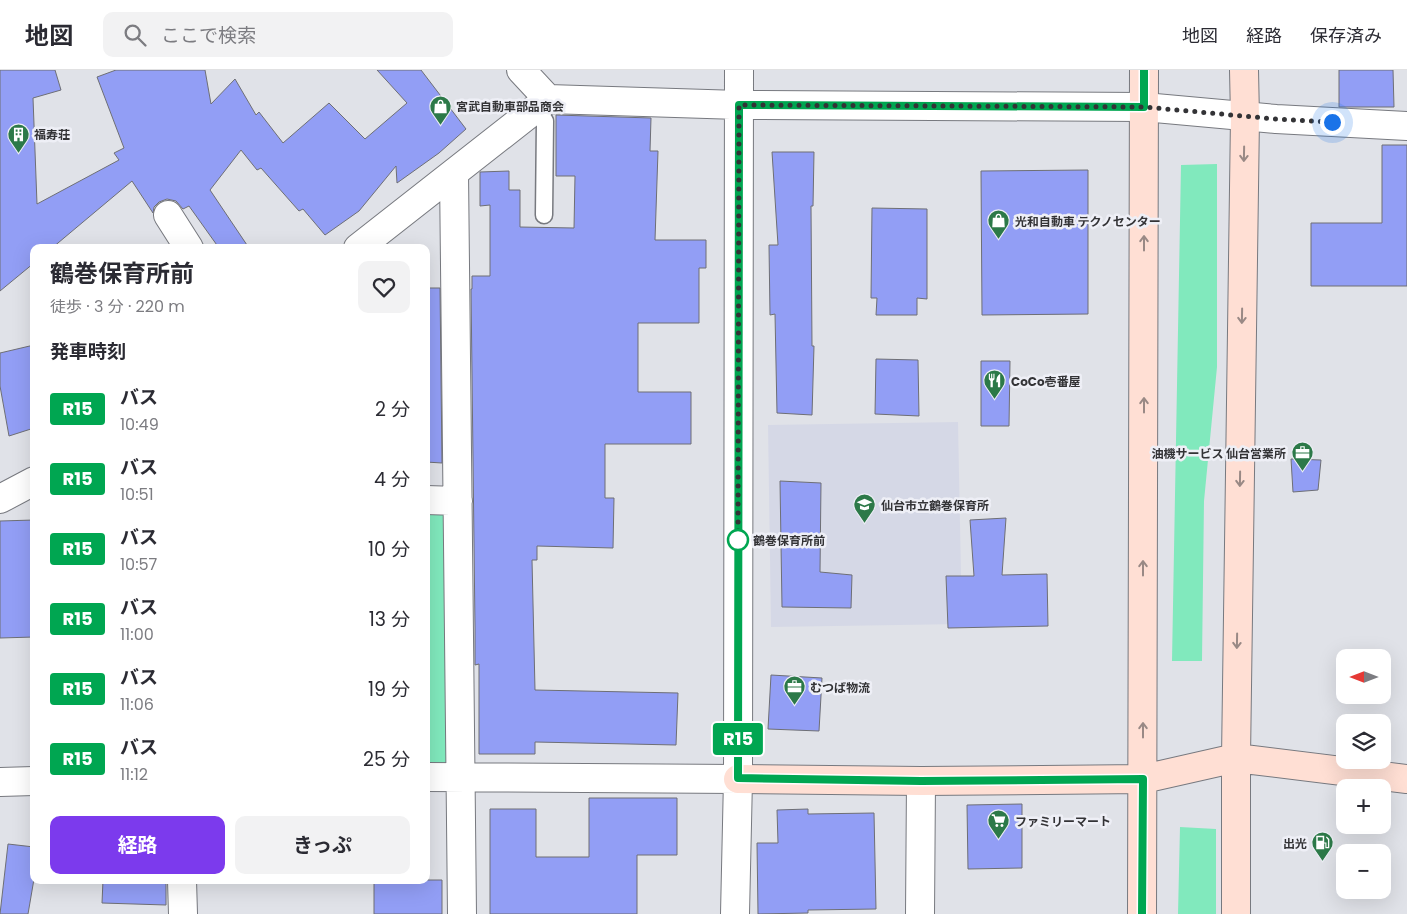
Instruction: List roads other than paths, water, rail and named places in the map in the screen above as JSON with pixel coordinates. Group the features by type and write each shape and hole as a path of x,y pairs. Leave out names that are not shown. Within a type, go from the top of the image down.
{"street":[{"path":"521,70 542,103"},
{"path":"735,914 738,778 739,70"},
{"path":"1142,914 1144,70"},
{"path":"1236,914 1244,70"},
{"path":"363,244 542,103 1144,107 1245,116 1407,126"},
{"path":"454,173 462,914"},
{"path":"168,214 187,244"},
{"path":"0,499 30,484"},
{"path":"430,500 458,501"},
{"path":"430,776 921,781 1143,779 1236,758 1407,779"},
{"path":"0,782 30,781"},
{"path":"920,914 921,781"},
{"path":"182,884 183,914"}],"lane":[{"path":"542,103 545,121 544,215"}],"place":[{"name":"宮武自動車部品商会","path":"440,125"},
{"name":"福寿荘","path":"18,153"},
{"name":"光和自動車 テクノセンター","path":"999,240"},
{"name":"CoCo壱番屋","path":"995,400"},
{"name":"油機サービス 仙台営業所","path":"1302,472"},
{"name":"仙台市立鶴巻保育所","path":"865,524"},
{"name":"鶴巻保育所前","path":"738,540"},
{"name":"むつば物流","path":"794,706"},
{"name":"ファミリーマート","path":"999,840"},
{"name":"出光","path":"1323,862"}]}
